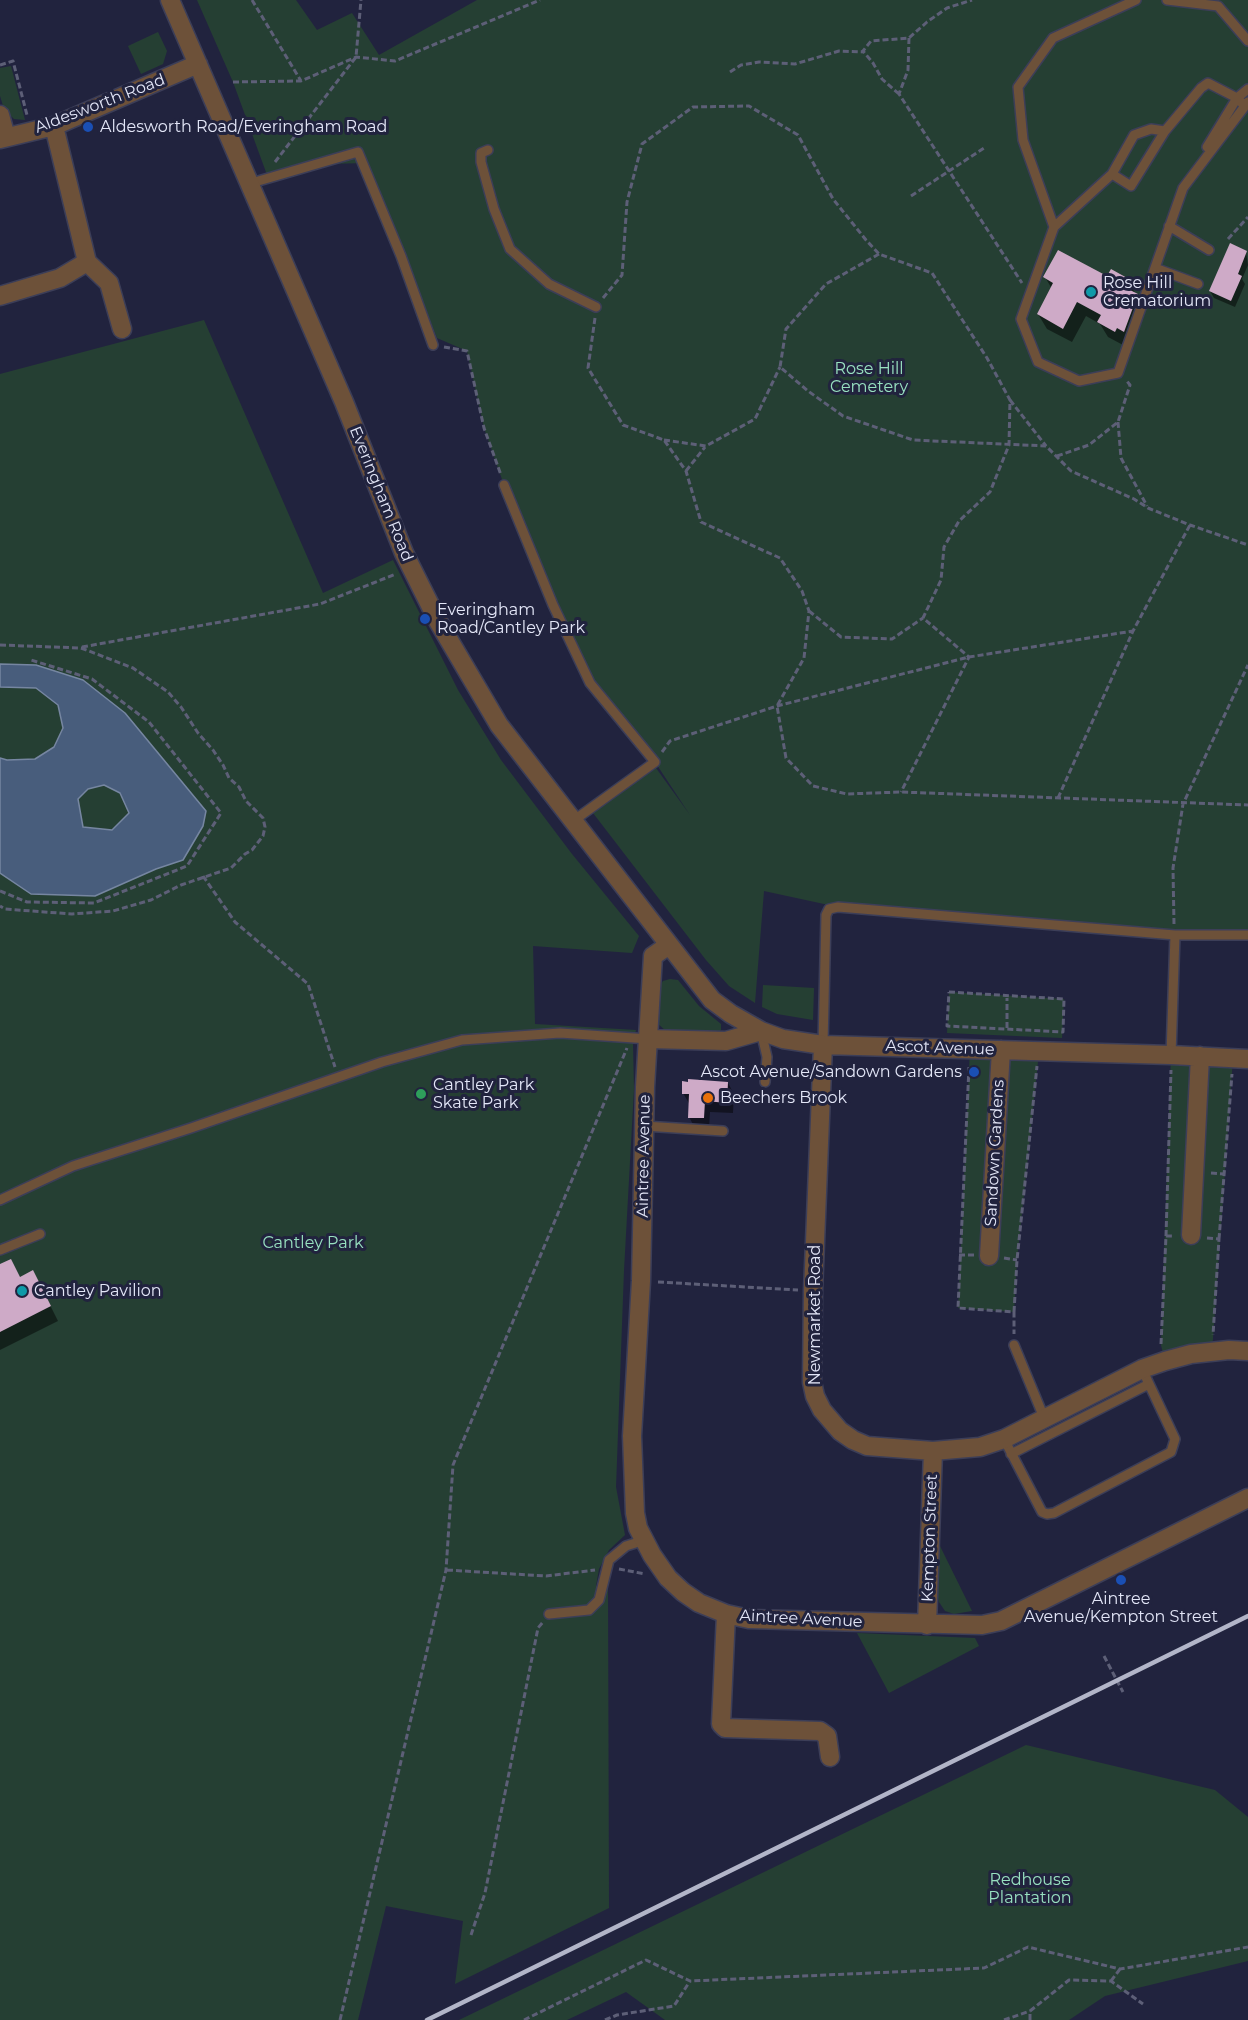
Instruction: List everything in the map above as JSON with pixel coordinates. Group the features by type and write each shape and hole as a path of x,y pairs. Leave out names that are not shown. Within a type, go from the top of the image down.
{"street":[{"name":"Everingham Road","path":"170,0 255,182 410,565 440,623 500,726 669,945"},
{"name":"Aldesworth Road","path":"3,138 54,126 198,64"},
{"path":"0,115 3,138"},
{"path":"54,126 87,262 109,283 122,329"},
{"path":"0,296 60,278 87,262"},
{"name":"Ascot Avenue","path":"669,945 712,1000 761,1031 783,1039 823,1045 970,1048 1240,1059"},
{"name":"Aintree Avenue","path":"669,945 653,956 640,1038 644,1126 641,1281 632,1436 635,1513 638,1528 652,1555 668,1578 699,1603 726,1614 749,1619 982,1625 1001,1621 1248,1498"},
{"path":"640,1038 726,1041 761,1031"},
{"name":"Newmarket Road","path":"823,1045 813,1291 812,1382 822,1410 840,1431 867,1446 933,1451 1007,1447 1045,1420 1145,1377 1164,1361 1191,1354 1248,1351"},
{"name":"Sandown Gardens","path":"989,1256 1004,1051"},
{"path":"1191,1235 1200,1056"},
{"name":"Kempton Street","path":"927,1625 933,1451"},
{"path":"726,1614 721,1724 725,1728 820,1731 827,1736 830,1757"}],"lane":[{"path":"1054,226 1023,140 1018,87 1053,38 1136,0"},
{"path":"1167,0 1218,6 1248,41"},
{"path":"1112,174 1131,186 1165,131 1201,88 1208,83 1247,104 1183,188"},
{"path":"1165,131 1151,129 1134,135 1112,174 1054,226 1021,319 1038,362 1079,381 1118,373 1183,188 1237,98 1248,89"},
{"path":"488,150 481,153 481,162 494,209 510,249 549,284 596,307"},
{"path":"255,182 358,152 401,256 433,345"},
{"path":"1169,226 1209,250"},
{"path":"1155,268 1198,284"},
{"path":"504,485 534,561 586,675 595,690 655,762 573,821"},
{"path":"823,1045 826,915 829,909 1175,935 1248,935"},
{"path":"1171,1055 1175,935"},
{"path":"761,1031 767,1057 765,1082"},
{"path":"0,1200 73,1166 382,1062 462,1040 560,1033 640,1038"},
{"path":"644,1126 723,1131"},
{"path":"0,1250 40,1234"},
{"path":"1014,1344 1045,1420"},
{"path":"1145,1377 1175,1439 1171,1452 1053,1513 1042,1512 1007,1447 1145,1377"},
{"path":"549,1614 589,1610 599,1600 609,1560 626,1546 645,1540"}],"path":[{"path":"252,0 301,81"},
{"path":"255,182 356,57 361,0"},
{"path":"233,82 301,81 356,57 395,61 540,0"},
{"path":"864,52 871,41 909,39 947,8 972,0"},
{"path":"899,94 908,70 909,39"},
{"path":"730,72 741,65 759,62 795,64 839,51 864,52 882,79 899,94 1030,295"},
{"path":"0,65 13,61 31,131"},
{"path":"706,446 664,440 623,425 588,368 596,307 622,275 627,202 642,144 693,107 749,106 798,135 833,199 879,254 932,273 987,358 1010,400 1046,446 1071,471 1148,508 1248,545"},
{"path":"911,196 984,148"},
{"path":"1228,239 1248,217"},
{"path":"686,471 706,446 755,419 780,367 786,329 825,284 879,254"},
{"path":"433,345 467,351 484,428 504,485"},
{"path":"780,367 843,416 913,440 1046,446"},
{"path":"1118,373 1130,385 1118,422 1121,458 1148,508"},
{"path":"809,611 842,637 892,639 923,618 941,580 944,547 959,520 990,492 1009,445 1010,400"},
{"path":"1056,456 1089,445 1118,422"},
{"path":"664,440 686,471 701,522 780,558 802,591 809,611 804,658 777,706 786,758 813,786 847,794 901,792 1248,806"},
{"path":"1058,798 1133,631 1190,525"},
{"path":"0,645 81,648 320,604 399,572 410,565"},
{"path":"923,618 969,657"},
{"path":"655,762 670,741 777,706 969,657 1133,631"},
{"path":"0,906 14,910 72,914 113,911 151,900 203,876 231,868 252,850 263,836 265,827 263,818 246,801 213,750 168,692 133,668 81,648"},
{"path":"901,792 969,657"},
{"path":"0,891 27,902 94,903 187,866 221,813 149,722 92,679 31,660"},
{"path":"1175,935 1173,868 1183,804 1248,665"},
{"path":"203,876 235,922 308,984 339,1077"},
{"path":"949,992 1064,999 1063,1032 1007,1029 947,1026 949,992"},
{"path":"1004,1051 1007,998"},
{"path":"340,2020 446,1570 453,1465 640,1038"},
{"path":"970,1048 958,1308 1014,1312"},
{"path":"1014,1344 1018,1249 1039,1052"},
{"path":"1164,1361 1161,1345 1171,1055"},
{"path":"1212,1352 1219,1239 1240,1059"},
{"path":"1166,1236 1191,1235 1219,1239"},
{"path":"641,1281 813,1291"},
{"path":"446,1570 546,1576 607,1567 668,1578"},
{"path":"471,1935 485,1893 538,1628 549,1614"},
{"path":"1104,1656 1123,1692"},
{"path":"524,2020 646,1960 690,1981 984,1968 1028,1947 1120,1969 1248,1947"},
{"path":"1111,1981 1120,1969"},
{"path":"1004,2020 1030,2011 1069,1980 1111,1981 1143,2004"},
{"path":"605,2020 617,2014 674,2006 690,1981"},
{"path":"1030,2011 1030,2020"}],"green space":[{"name":"Rose Hill Cemetery","path":"197,0 296,0 317,30 352,13 379,55 477,0 1248,0 1248,935 1175,935 838,907 764,891 755,1003 729,986 706,960 593,813 656,768 690,815 655,762 590,683 504,485 484,428 467,351 437,338 368,163 324,164 270,183 233,82"},
{"path":"158,32 167,51 163,64 141,74 128,46"},
{"path":"11,66 25,120 14,119 4,109 0,96 0,68"},
{"name":"Cantley Park","path":"204,320 323,593 393,560 458,690 501,760 572,854 639,936 632,953 533,946 535,1024 636,1030 633,1044 634,1089 624,1270 616,1487 625,1535 609,1550 599,1569 596,1586 608,1587 609,1908 455,1984 463,1921 386,1906 358,2020 0,2020 0,374"},
{"path":"678,980 699,1006 721,1024 721,1030 713,1034 667,1032 656,1022 658,987 663,981"},
{"path":"763,985 814,988 813,1020 777,1014 762,1007"},
{"path":"949,992 1064,999 1062,1038 947,1033"},
{"path":"970,1048 1039,1052 1017,1260 1014,1312 958,1308"},
{"path":"1171,1055 1233,1058 1212,1352 1165,1361 1161,1345"},
{"path":"940,1546 972,1611 954,1614 945,1611 939,1602 937,1595"},
{"path":"857,1633 975,1638 979,1646 889,1693"},
{"name":"Redhouse Plantation","path":"1026,1745 1215,1790 1248,1817 1248,1961 1105,1996 1069,2020 665,2020 626,1992 567,2020 459,2020"}],"water":[{"path":"0,664 36,665 83,680 125,713 206,811 203,826 183,860 156,869 95,896 31,894 0,873 0,758 35,759 54,747 63,728 58,705 36,688 0,687","holes":["104,785 120,793 129,813 112,830 83,827 78,799 88,789"]}],"building":[{"path":"1230,243 1247,251 1238,274 1242,276 1231,301 1209,291"},
{"name":"Rose Hill Crematorium","path":"1058,250 1107,276 1111,269 1129,279 1124,287 1138,294 1124,332 1117,328 1115,332 1097,322 1101,315 1077,302 1063,329 1037,314 1053,283 1043,277"},
{"name":"Beechers Brook","path":"688,1079 728,1082 727,1103 705,1101 704,1118 688,1118 689,1094 682,1094 682,1081 688,1082"},
{"name":"Cantley Pavilion","path":"11,1259 20,1277 33,1270 51,1306 0,1332 0,1264"}],"railway":[{"path":"427,2020 1248,1616"}],"place":[{"name":"Aldesworth Road/Everingham Road","path":"88,127"},
{"name":"Rose Hill Crematorium","path":"1091,292"},
{"name":"Everingham Road/Cantley Park","path":"425,619"},
{"name":"Ascot Avenue/Sandown Gardens","path":"974,1072"},
{"name":"Cantley Park Skate Park","path":"421,1094"},
{"name":"Beechers Brook","path":"708,1098"},
{"name":"Cantley Pavilion","path":"22,1291"},
{"name":"Aintree Avenue/Kempton Street","path":"1121,1580"}]}
